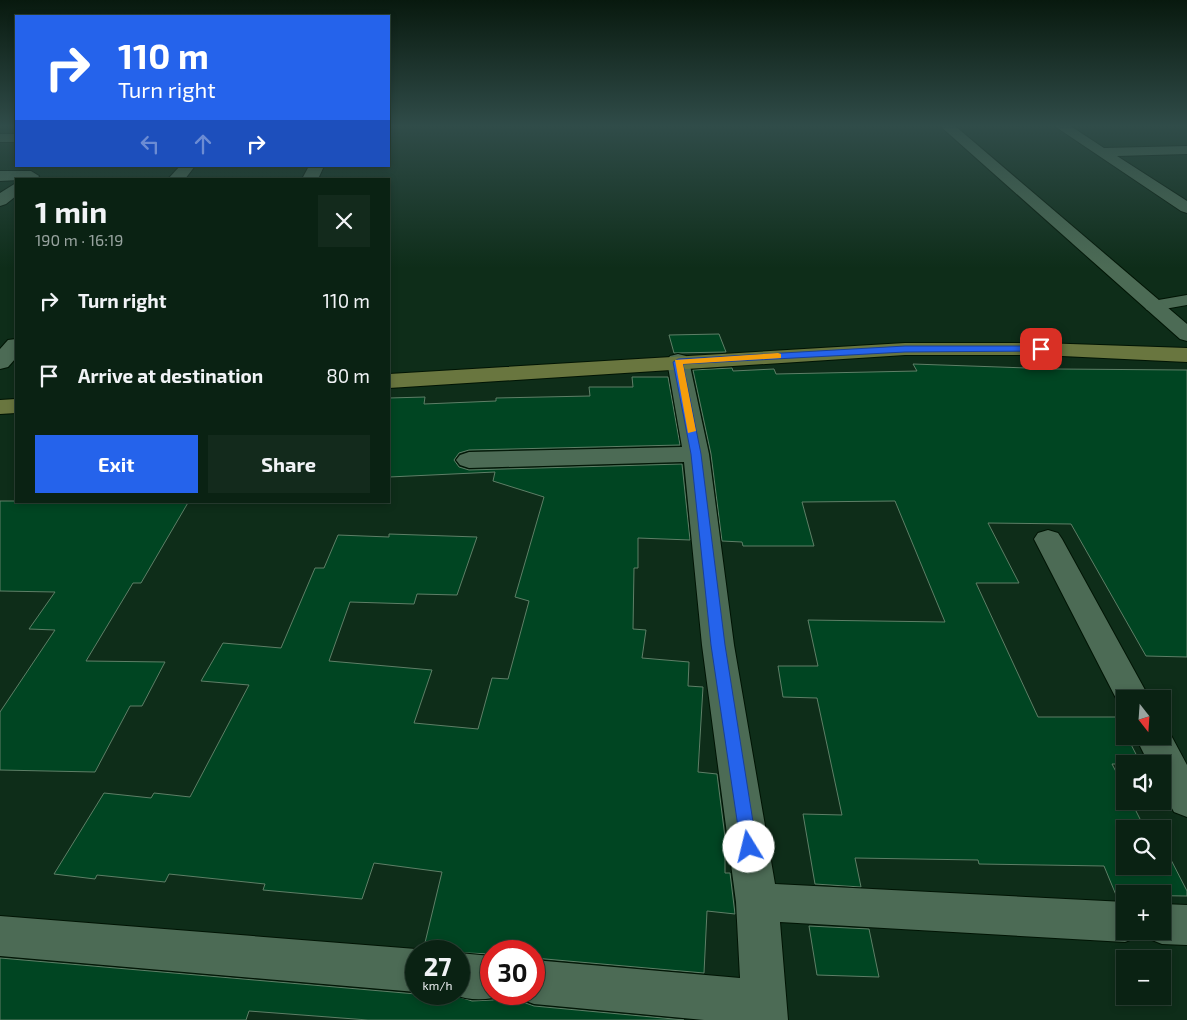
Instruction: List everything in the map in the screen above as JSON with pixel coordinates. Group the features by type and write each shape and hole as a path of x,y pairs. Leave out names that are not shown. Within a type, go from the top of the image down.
{"street":[{"path":"999,173 1187,335"},
{"path":"1132,173 1187,208"},
{"path":"0,176 34,174"},
{"path":"0,201 15,189"},
{"path":"1166,194 1187,194"},
{"path":"0,362 15,346"},
{"path":"390,381 905,349 1041,349 1187,356"},
{"path":"545,983 765,1012 757,902 718,645 696,454 678,362"},
{"path":"0,407 15,406"},
{"path":"469,460 696,454"},
{"path":"1048,539 1128,690"},
{"path":"1158,745 1187,801"},
{"path":"757,902 1116,922"},
{"path":"1171,924 1187,925"},
{"path":"0,936 405,970"}],"lane":[{"path":"1153,306 1187,300"}],"building":[{"path":"719,334 726,352 674,353 669,335"},
{"path":"913,364 1056,369 1187,370 1187,657 1146,656 1071,524 988,523 1019,583 976,583 1038,717 1116,717 1116,745 1131,745 1136,755 1116,755 1116,764 1112,764 1116,772 1116,810 1136,810 1140,820 1116,820 1116,875 1171,875 1171,860 1187,891 1187,896 1171,896 1171,885 1116,885 1116,895 1104,866 979,864 978,860 855,858 861,887 815,884 803,814 842,815 817,698 783,697 778,666 818,666 808,620 945,622 895,501 802,502 814,546 743,546 742,542 722,541 711,454 693,370 732,368 733,371 774,369 776,374 917,371"},
{"path":"632,377 668,377 680,445 469,450 459,453 454,460 459,467 469,470 682,464 690,540 638,538 638,568 634,568 633,629 646,630 642,658 689,662 688,686 703,687 698,772 717,774 725,837 725,873 730,873 735,914 707,911 704,973 545,959 545,940 480,940 480,954 470,953 470,940 426,940 442,872 374,863 362,899 263,890 265,884 169,874 165,882 97,875 95,879 54,874 104,793 151,798 154,793 190,797 249,685 201,681 223,643 281,648 315,568 324,568 338,535 389,537 389,534 477,537 457,595 417,594 414,604 350,602 329,661 432,670 414,723 478,729 492,678 508,679 529,601 515,597 544,497 493,481 495,472 390,477 390,398 425,397 424,404 496,401 496,398 590,396 589,387 633,387"},
{"path":"0,501 15,501 15,503 188,503 141,583 133,583 86,661 165,662 142,706 130,706 95,772 0,770 0,712 55,630 29,629 55,592 0,591"},
{"path":"809,926 869,929 879,977 817,975"},
{"path":"0,958 405,993 405,1005 470,1005 470,1000 480,1001 480,1005 531,1005 684,1020 368,1020 249,1011 246,1020 0,1020"}],"slow traffic":[{"path":"691,431 678,362 778,356"}],"route":[{"path":"749,847 718,645 696,454 678,362 905,349 1041,349"}]}
